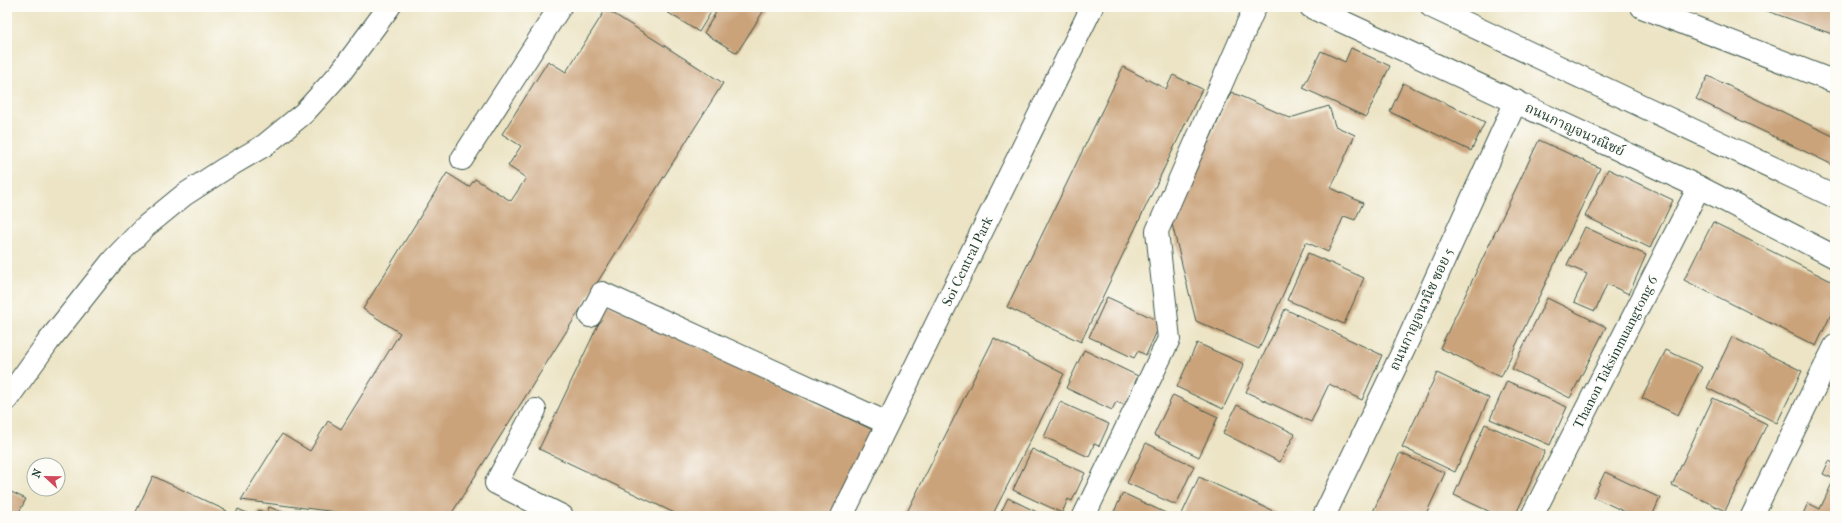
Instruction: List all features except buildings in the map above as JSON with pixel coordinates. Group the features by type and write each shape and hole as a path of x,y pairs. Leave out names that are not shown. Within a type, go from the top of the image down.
{"street":[{"path":"7,398 48,342 118,254 146,226 184,195 265,145 304,113 341,72 389,7"},
{"path":"462,159 560,7"},
{"name":"Soi Central Park","path":"842,516 1092,7"},
{"path":"1084,516 1169,339 1157,231 1255,7"},
{"name":"ถนนกาญจนวณิชย์","path":"1311,7 1516,101 1699,188 1835,257"},
{"path":"1432,7 1835,197"},
{"path":"1642,7 1835,82"},
{"name":"ถนนกาญจนวนิช ซอย 5","path":"1324,516 1406,344 1516,101"},
{"name":"Thanon Taksinmuangtong 6","path":"1532,516 1699,188"},
{"path":"590,316 602,293 887,423"},
{"path":"1752,516 1835,346"},
{"path":"535,410 496,483 562,516"}]}
